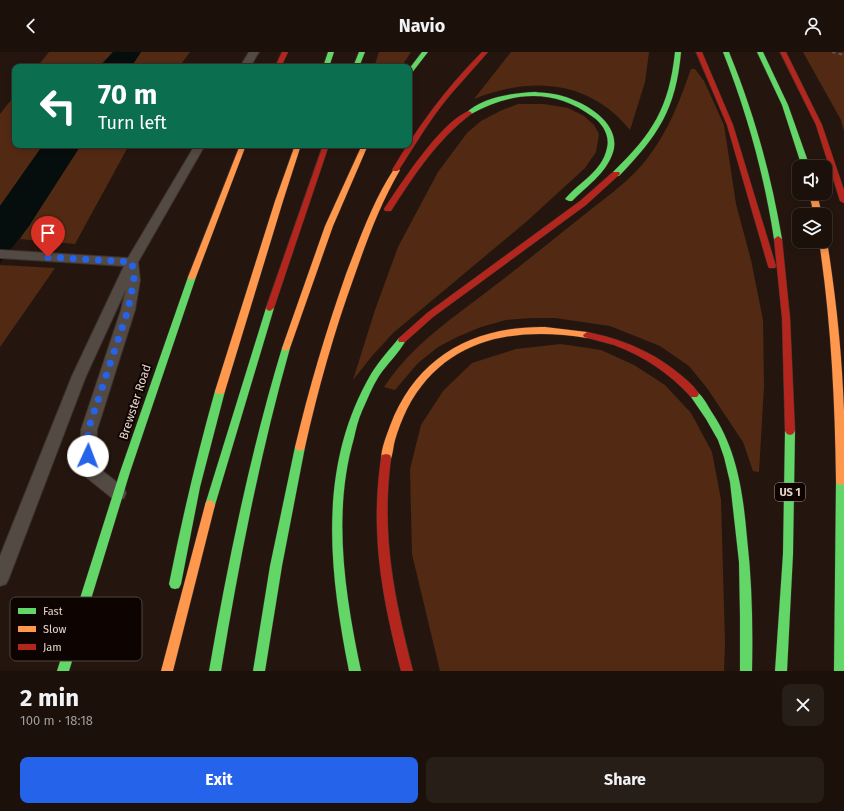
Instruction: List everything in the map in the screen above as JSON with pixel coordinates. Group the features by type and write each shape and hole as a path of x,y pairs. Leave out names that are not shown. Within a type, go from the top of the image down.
{"main road":[{"path":"279,64 285,52"},
{"path":"327,64 331,52"},
{"path":"357,64 362,52"},
{"path":"412,69 425,52"},
{"path":"412,142 419,129 452,86 485,52"},
{"path":"355,671 347,633 342,598 337,512 342,467 348,434 356,410 370,379 388,355 404,338 428,317 604,187 622,171 652,131 667,106 675,78 678,52"},
{"path":"699,52 730,126 786,312"},
{"name":"US 1","path":"726,52 749,108 766,165 778,232 786,312 790,411 790,491 788,582 781,671"},
{"path":"760,52 785,104 804,160"},
{"path":"783,52 819,125 844,200"},
{"path":"355,260 404,185 439,141 471,112 489,102 506,96 539,95 578,103 593,112 608,129 611,142 608,155 598,170 517,252"},
{"path":"635,155 644,137 652,114"},
{"name":"Brewster Road","path":"86,597 118,493 175,323 242,148"},
{"path":"174,592 191,500 208,430 277,207 297,148"},
{"path":"168,671 190,579 240,403 288,254 325,148"},
{"path":"215,671 240,530 278,376 323,239 345,184 363,148"},
{"path":"259,671 277,555 305,420 335,315 355,260 386,188 408,148"},
{"path":"824,248 835,333 840,419 842,517 840,671"},
{"path":"407,671 400,649 389,590 382,526 382,475 385,452 390,433 397,415 412,389 427,371 439,361 481,338 497,334 533,329 574,332 595,336 614,342 645,356 667,369 681,381 695,395 715,425 724,442 735,476 743,544 746,671"},
{"path":"159,671 164,644"},
{"name":"Brewster Road","path":"63,671 66,661"}],"lane":[{"path":"247,64 254,52"},
{"path":"0,578 79,376 132,262 198,148"},
{"path":"0,254 132,262"},
{"path":"118,493 92,472 88,456 88,430 128,310 134,280 132,262"}],"shaded area":[{"path":"49,52 113,52 102,64 39,64"},
{"path":"113,52 141,52 133,64 102,64"},
{"path":"141,52 190,52 181,64 133,64"},
{"path":"379,52 411,52 403,64 375,64"},
{"path":"511,52 649,52 645,82 630,130 614,113 596,101 578,92 558,87 517,87 474,99"},
{"path":"803,52 844,52 844,131 841,120"},
{"path":"691,69 695,69 704,81 724,125 736,204 751,260 763,320 764,386 759,472 753,471 743,442 707,388 689,366 660,346 610,326 555,318 506,320 481,327 438,347 418,363 395,390 384,387 407,358 432,334 513,272 610,195 635,173 656,146 668,125"},
{"path":"12,99 12,148 41,148 0,206 0,114"},
{"path":"518,104 544,104 568,108 584,116 594,125 599,134 596,152 585,168 526,222 393,333 353,380 375,310 398,247 438,172 467,133 481,121"},
{"path":"41,148 79,148 29,226 0,263 0,206"},
{"path":"79,148 127,148 75,244 20,239"},
{"path":"0,265 55,268 0,347"},
{"path":"561,344 601,350 634,365 665,385 691,413 712,452 721,500 725,643 724,671 440,671 412,554 410,469 421,425 443,391 472,363 516,349"}],"railway":[{"path":"832,52 844,55"}],"traffic: fast":[{"path":"327,64 331,52"},
{"path":"357,64 362,52"},
{"path":"412,69 425,52"},
{"path":"616,174 644,144 666,109 674,83 678,52"},
{"path":"726,52 752,121 764,167 778,239"},
{"path":"760,52 785,105 804,160"},
{"path":"469,113 484,104 501,98 535,94 569,100 585,108 599,118 605,124 610,135 611,148 599,170 569,199"},
{"path":"86,597 125,472 192,277"},
{"path":"210,505 270,308"},
{"path":"355,671 346,629 340,586 337,541 338,497 344,454 356,413 375,375 402,340"},
{"path":"215,671 245,508 274,388 286,348"},
{"path":"175,584 195,487 220,391"},
{"path":"694,394 710,416 723,440 735,482 744,562 746,671"},
{"path":"781,671 788,554 790,431"},
{"path":"259,671 276,566 300,447"},
{"path":"840,671 841,481"},
{"path":"63,671 66,661"}],"traffic: slow":[{"path":"192,277 242,148"},
{"path":"220,391 297,148"},
{"path":"286,348 329,226 364,148"},
{"path":"300,447 316,381 343,294 371,220 396,170"},
{"path":"815,200 816,208"},
{"path":"824,248 834,331 840,421 841,481"},
{"path":"386,458 390,441 401,410 415,387 430,370 453,353 479,340 492,336 528,330 561,331 587,335"},
{"path":"167,671 210,505"}],"traffic: jam":[{"path":"279,64 285,52"},
{"path":"412,143 436,108 459,79 485,52"},
{"path":"699,52 730,125 772,266"},
{"path":"783,52 819,125 844,201"},
{"path":"388,209 434,145 456,122 469,113"},
{"path":"270,308 325,148"},
{"path":"396,170 409,148"},
{"path":"402,340 430,315 583,203 616,174"},
{"path":"778,239 786,318 790,431"},
{"path":"587,335 617,342 645,355 672,373 694,394"},
{"path":"386,458 382,485 382,538 394,619 407,671"}],"route":[{"path":"48,257 132,262 134,280 128,310 88,430 88,456"}]}
